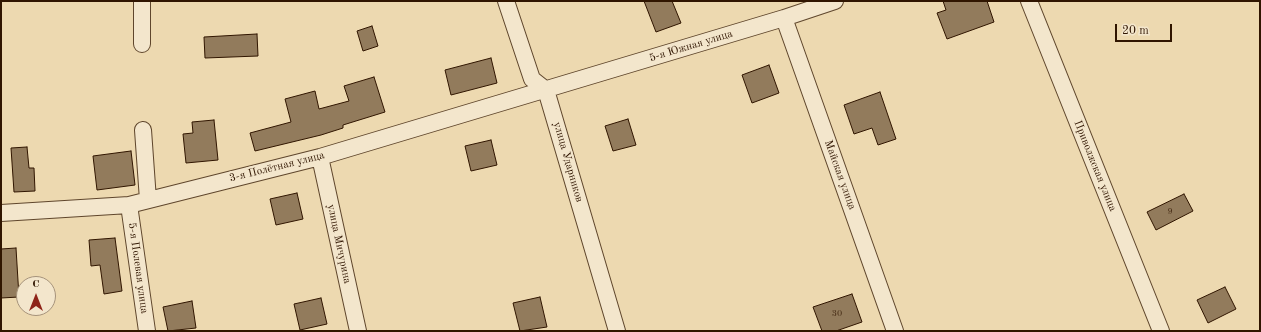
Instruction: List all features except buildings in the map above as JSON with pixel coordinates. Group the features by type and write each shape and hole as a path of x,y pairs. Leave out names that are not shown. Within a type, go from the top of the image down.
{"street":[{"path":"142,1 142,44"},
{"path":"506,1 532,79 546,90"},
{"name":"5-я Южная улица","path":"546,90 784,18 835,1"},
{"name":"Приволжская улица","path":"1028,1 1161,331"},
{"name":"Майская улица","path":"784,18 895,331"},
{"name":"3-я Полётная улица","path":"1,213 129,205 320,157 546,90"},
{"name":"улица Ударников","path":"546,90 617,331"},
{"path":"143,130 148,200"},
{"name":"улица Мичурина","path":"320,157 358,331"},
{"name":"5-я Полевая улица","path":"129,205 147,331"}]}
